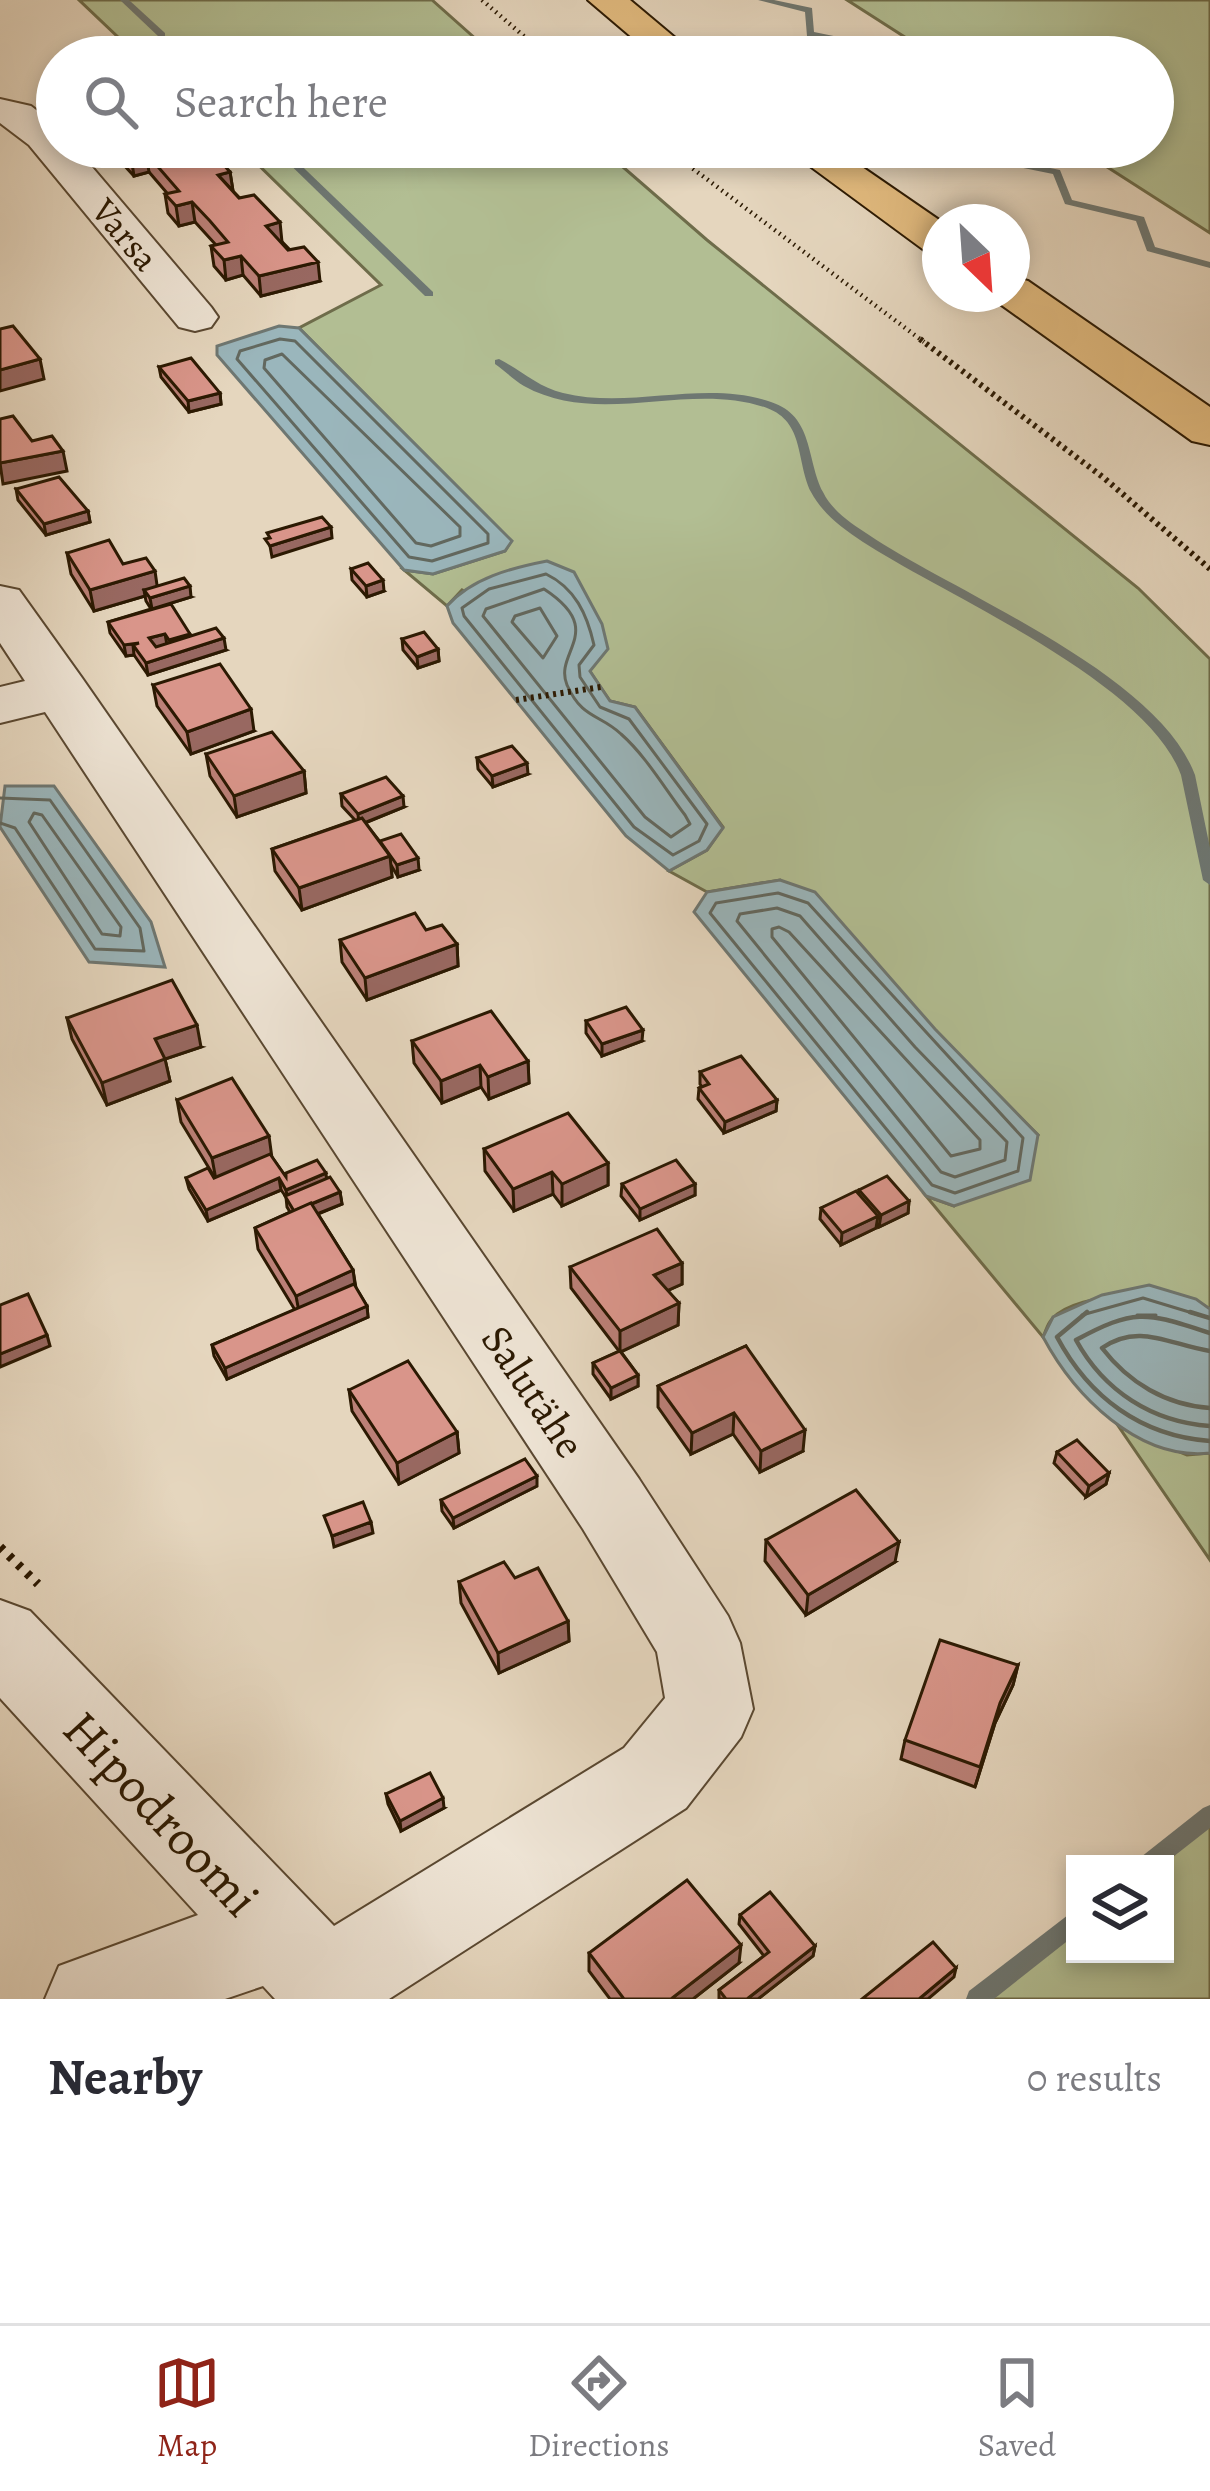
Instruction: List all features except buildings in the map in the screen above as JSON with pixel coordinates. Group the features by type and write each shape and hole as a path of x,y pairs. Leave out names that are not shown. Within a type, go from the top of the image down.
{"main road":[{"path":"607,0 653,36"},
{"path":"835,168 922,228"},
{"path":"1030,304 1210,430"}],"street":[{"name":"Varsa","path":"0,111 17,115 36,130"},
{"name":"Varsa","path":"71,168 195,317"},
{"name":"Salutähe","path":"0,602 31,698 224,938 611,1504 698,1643 710,1709 655,1778 313,1973 92,1999"},
{"name":"Hipodroomi","path":"0,1638 313,1973"}],"path":[{"path":"482,0 524,36"},
{"path":"692,168 1104,478 1210,569"},
{"path":"516,700 601,687"}],"green space":[{"path":"79,0 432,0 472,36 117,36"},
{"path":"847,0 1210,0 1210,233 1109,168 1174,168 1174,36 903,36"},
{"path":"261,168 624,168 1138,588 1210,659 1210,1309 1154,1295 1105,1298 1065,1309 1050,1321 1043,1337 926,1196 954,1206 1038,1135 780,880 707,892 669,871 707,850 723,827 635,707 610,701 589,670 462,590 447,606 404,570 433,574 505,551 511,541 299,328 381,285"},
{"path":"1119,1427 1187,1455 1210,1453 1210,1560"},
{"path":"1210,1815 1210,1999 977,1999 1066,1929 1066,1963 1174,1963 1174,1855 1159,1855"}],"water":[{"path":"279,326 299,328 512,541 505,551 433,574 404,570 217,355 217,346"},
{"path":"547,561 574,572 602,624 608,649 590,671 610,701 635,707 723,828 707,850 669,871 626,836 453,623 447,606 468,588 506,571"},
{"path":"5,786 54,786 151,922 165,967 89,962 0,827"},
{"path":"780,880 815,892 935,1029 1038,1135 1030,1180 954,1206 926,1196 694,912 707,892"},
{"path":"1149,1285 1196,1299 1210,1309 1210,1453 1183,1453 1158,1446 1111,1420 1072,1381 1043,1337 1053,1317 1102,1295"}],"waterway":[{"path":"124,0 162,35"},
{"path":"762,0 809,10 810,34 820,36"},
{"path":"299,168 429,294"},
{"path":"1037,168 1057,172 1068,202 1140,219 1151,249 1210,265"},
{"path":"499,362 528,384 560,396 593,400 733,397 782,411 799,430 818,495 840,519 1088,670 1163,733 1188,775 1210,880"},
{"path":"1159,1855 1210,1815"},
{"path":"977,1999 1066,1929"}]}
